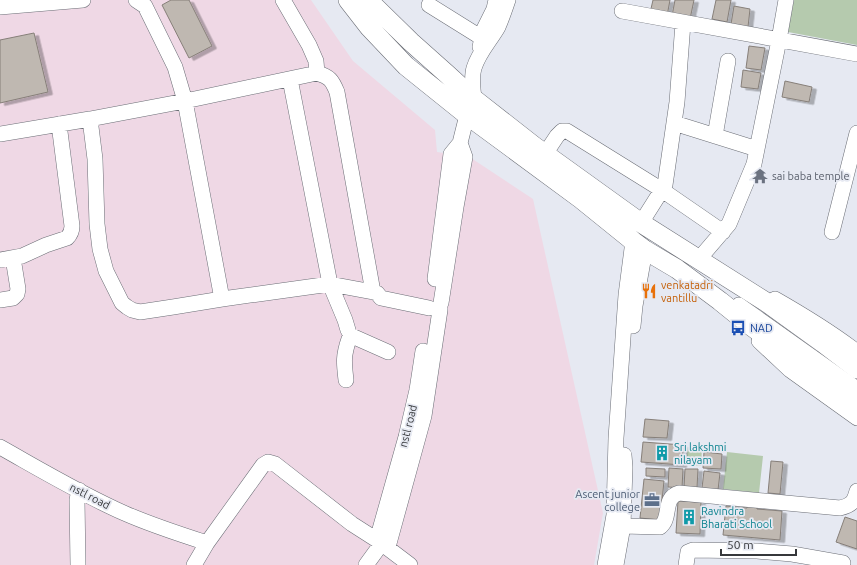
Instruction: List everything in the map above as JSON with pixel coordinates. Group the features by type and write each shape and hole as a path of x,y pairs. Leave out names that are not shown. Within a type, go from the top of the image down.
{"main road":[{"path":"348,0 369,27 406,66 545,154 641,223 766,302 823,342 857,370"},
{"path":"368,0 411,42 448,75 470,107 581,199 639,245 677,269 751,326 857,403"}],"street":[{"path":"0,8 83,0"},
{"path":"136,0 145,6 175,67 184,101 222,299"},
{"path":"283,0 309,45 316,61 317,73"},
{"path":"479,56 484,29 494,9 496,0"},
{"path":"479,56 498,27 508,0"},
{"path":"786,0 757,149 752,167 729,224 723,232 693,256 704,269 857,380"},
{"path":"429,5 482,38"},
{"path":"622,12 857,54"},
{"path":"641,223 665,185 677,102 684,23"},
{"name":"nstl road","path":"382,544 417,390 434,306 451,154 460,143 470,107 474,69 479,56"},
{"path":"715,136 728,61"},
{"path":"0,134 184,101 317,73 327,76 337,92 375,293"},
{"path":"290,79 330,284 350,335 345,349 344,359 346,380"},
{"path":"90,118 95,159 97,224 100,249 106,271 122,303 132,310 140,312 330,284 375,293 381,298 434,306"},
{"path":"674,123 757,149"},
{"path":"0,300 13,298 17,294 18,289 6,259 22,256 46,245 67,238 72,232 59,124"},
{"path":"545,154 557,136 562,131 567,130 662,190 723,232"},
{"path":"832,232 856,138"},
{"path":"72,226 97,224"},
{"path":"616,565 623,526 625,467 623,442 639,245"},
{"path":"605,565 614,515 616,438 626,295 639,245"},
{"path":"677,269 698,277 857,389"},
{"path":"766,302 775,299 836,336 857,352"},
{"path":"751,326 756,338 790,370 857,418"},
{"path":"350,335 388,352"},
{"name":"nstl road","path":"0,447 79,490 124,512 160,527 207,543"},
{"path":"194,565 207,543 263,465 268,462 275,464 352,524 410,565"},
{"path":"78,565 77,500 79,490"},
{"path":"623,526 660,528 663,526 665,521 670,498 678,493 840,508 848,506 853,502 857,491"},
{"path":"366,565 382,544"},
{"path":"686,565 688,552 693,550 757,551 792,554 843,563"}],"shaded area":[{"path":"0,0 311,0 353,61 435,130 437,152 471,158 533,199 603,513 594,565 0,565"}],"green space":[{"path":"794,0 857,0 857,45 788,32"},
{"path":"688,447 702,448 701,466 686,464"},
{"path":"727,452 763,456 759,493 723,489"}],"building":[{"path":"171,0 189,0 212,46 189,58 162,5"},
{"path":"653,0 670,0 667,16 650,13"},
{"path":"675,0 694,0 690,19 672,16"},
{"path":"716,0 731,0 727,22 712,19"},
{"path":"734,6 750,9 748,27 731,24"},
{"path":"34,33 48,92 0,103 0,40"},
{"path":"749,46 765,48 761,70 746,68"},
{"path":"743,70 761,73 758,89 741,87"},
{"path":"785,81 812,87 809,102 782,97"},
{"path":"645,419 669,421 667,438 643,437"},
{"name":"Sri lakshmi nilayam","path":"643,442 683,445 682,465 641,462"},
{"path":"704,452 722,454 721,469 703,468"},
{"path":"771,461 783,462 780,494 768,493"},
{"path":"646,468 665,469 665,477 646,476"},
{"path":"669,468 683,469 682,488 668,487"},
{"path":"685,469 698,469 697,488 684,487"},
{"path":"704,471 720,473 718,490 702,488"},
{"name":"Ascent junior college","path":"644,479 664,481 660,520 640,518"},
{"name":"Ravindra Bharati School","path":"678,501 701,502 700,534 676,533"},
{"path":"747,504 757,505 757,509 782,511 780,540 723,535 726,506 747,508"},
{"path":"845,517 857,521 857,549 836,542"}],"place":[{"name":"sai baba temple","path":"760,176"},
{"name":"venkatadri vantillu","path":"649,291"},
{"name":"NAD","path":"738,328"},
{"name":"Sri lakshmi nilayam","path":"662,453"},
{"name":"Ascent junior college","path":"652,500"},
{"name":"Ravindra Bharati School","path":"689,517"}]}
